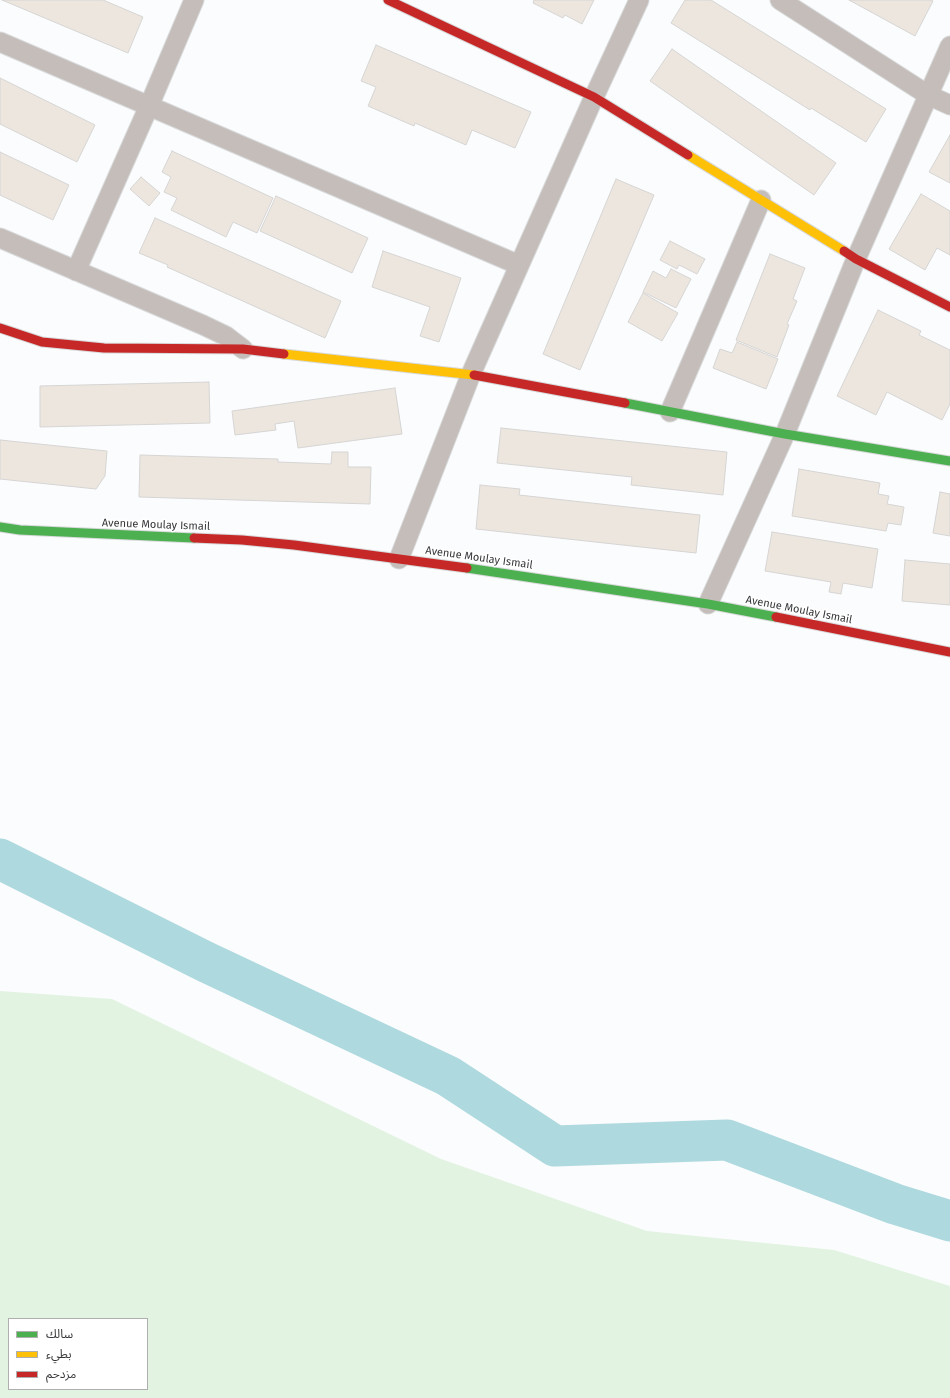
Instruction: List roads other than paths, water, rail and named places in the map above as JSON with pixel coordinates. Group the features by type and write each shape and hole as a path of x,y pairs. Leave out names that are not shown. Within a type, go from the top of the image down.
{"street":[{"path":"76,271 194,0"},
{"path":"388,0 594,97 856,259 950,307"},
{"path":"399,559 471,374 594,97 639,0"},
{"path":"780,0 928,95 950,105"},
{"path":"0,42 519,265"},
{"path":"708,604 785,434 856,259 950,46"},
{"path":"670,412 761,200"},
{"path":"0,238 215,330 226,336 243,349"},
{"path":"0,328 42,342 104,348 243,349 471,374 785,434 950,461"},
{"name":"Avenue Moulay Ismail","path":"0,527 20,530 118,536 242,540 294,545 708,604 950,652"}],"waterway":[{"path":"0,859 206,962 448,1076 555,1146 727,1140 895,1204 950,1221"}]}
